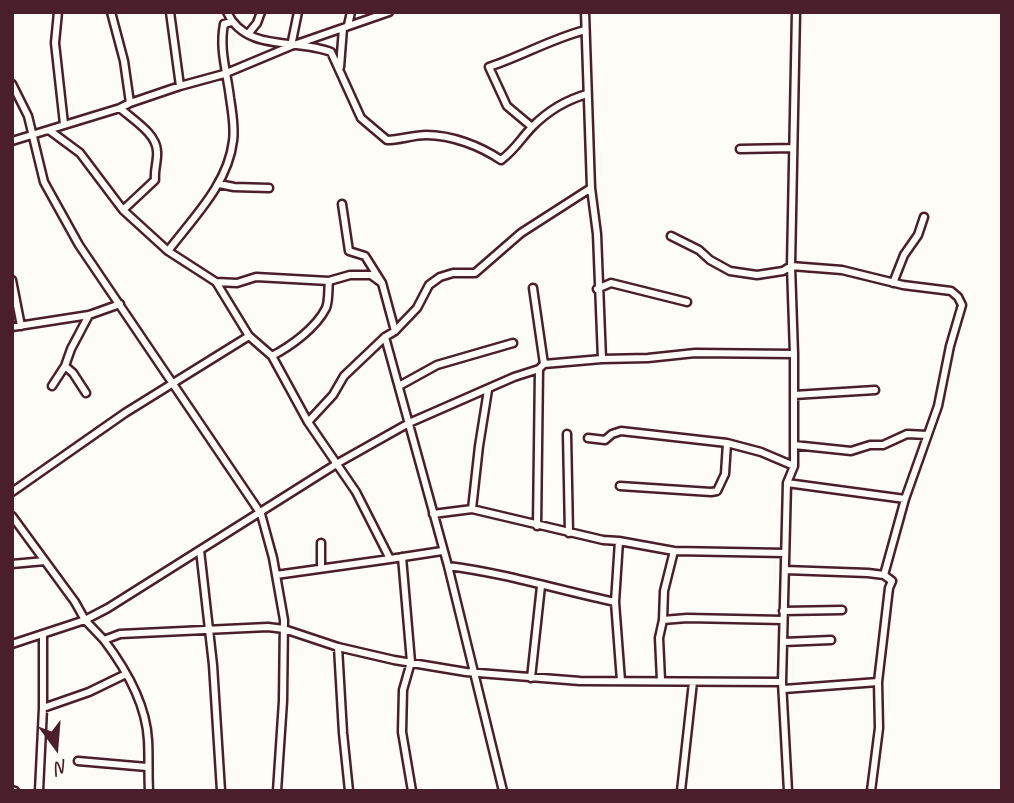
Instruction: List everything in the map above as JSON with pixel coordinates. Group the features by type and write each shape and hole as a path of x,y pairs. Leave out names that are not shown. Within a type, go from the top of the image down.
{"street":[{"path":"58,12 55,43 64,124"},
{"path":"111,12 124,61 130,103"},
{"path":"170,12 180,86"},
{"path":"226,12 237,30 275,44 319,48 331,52 361,118 387,140 427,135 446,138 486,151 501,160 515,150 533,127 568,100 587,94"},
{"path":"248,34 257,23 261,12"},
{"path":"291,46 298,12"},
{"path":"340,69 345,27 351,12"},
{"path":"12,141 224,74 291,46 389,12"},
{"path":"585,12 591,188 597,234 597,289 602,359"},
{"path":"788,791 783,611 787,483 794,466 791,266 796,12"},
{"path":"168,251 219,184 233,140 230,100 220,41 224,24 231,22"},
{"path":"533,127 507,106 489,68 556,38 585,30"},
{"path":"12,84 28,116 44,182 79,245 261,514 276,575 284,629 283,701 277,791"},
{"path":"120,108 153,137 158,154 154,167 155,180 123,210"},
{"path":"49,130 80,153 123,210 168,251 216,282 249,336 272,356 308,422 356,492 390,559"},
{"path":"740,149 793,148"},
{"path":"219,184 269,188"},
{"path":"308,422 333,395 344,376 417,308 429,285 453,272 475,273 521,233 591,188"},
{"path":"342,204 349,251 365,256 382,283 395,331"},
{"path":"893,283 904,255 918,235 924,217"},
{"path":"671,236 730,271 757,275 783,271 791,266 842,270 893,283 951,291 958,297 962,305 950,346 938,406 905,499 884,575"},
{"path":"216,282 237,283 256,277 329,281 350,275 371,275 382,283"},
{"path":"12,280 21,326"},
{"path":"272,356 301,336 321,314 327,306 329,281"},
{"path":"597,289 611,283 687,302"},
{"path":"533,288 541,367 537,526"},
{"path":"12,327 89,315 120,304"},
{"path":"52,386 65,366 89,315"},
{"path":"12,492 125,413 249,336"},
{"path":"384,337 447,566 503,791"},
{"path":"399,386 438,365 513,343"},
{"path":"12,644 85,620 261,514 338,463 409,423 541,367 602,359 695,353 794,354"},
{"path":"65,366 74,373 86,393"},
{"path":"472,509 488,390"},
{"path":"794,395 876,390"},
{"path":"588,438 605,440 621,431 727,443 761,452 794,466"},
{"path":"567,434 569,533"},
{"path":"794,444 851,451 870,445 883,445 907,434 928,435"},
{"path":"620,486 717,491 724,474 727,443"},
{"path":"787,483 905,499"},
{"path":"433,514 472,509 569,533 674,551 786,553"},
{"path":"12,516 75,602 85,620 104,640 140,700 148,739 149,791"},
{"path":"618,541 615,602 621,681"},
{"path":"321,543 321,568"},
{"path":"200,550 220,791"},
{"path":"276,575 442,551"},
{"path":"661,680 659,638 664,592 674,551"},
{"path":"402,557 411,662 403,690 402,732 412,791"},
{"path":"12,564 45,561"},
{"path":"447,566 486,571 615,602"},
{"path":"785,570 884,575 892,582 889,587 878,682 879,729 871,791"},
{"path":"531,678 541,586"},
{"path":"783,611 842,610"},
{"path":"663,620 783,620"},
{"path":"104,640 120,634 208,629 284,629 338,647 411,662 475,673 531,678 661,680 783,686 878,682"},
{"path":"39,791 43,634"},
{"path":"783,642 831,640"},
{"path":"338,647 349,791"},
{"path":"43,708 89,692 126,674"},
{"path":"681,791 693,682"},
{"path":"78,761 147,767"}]}
